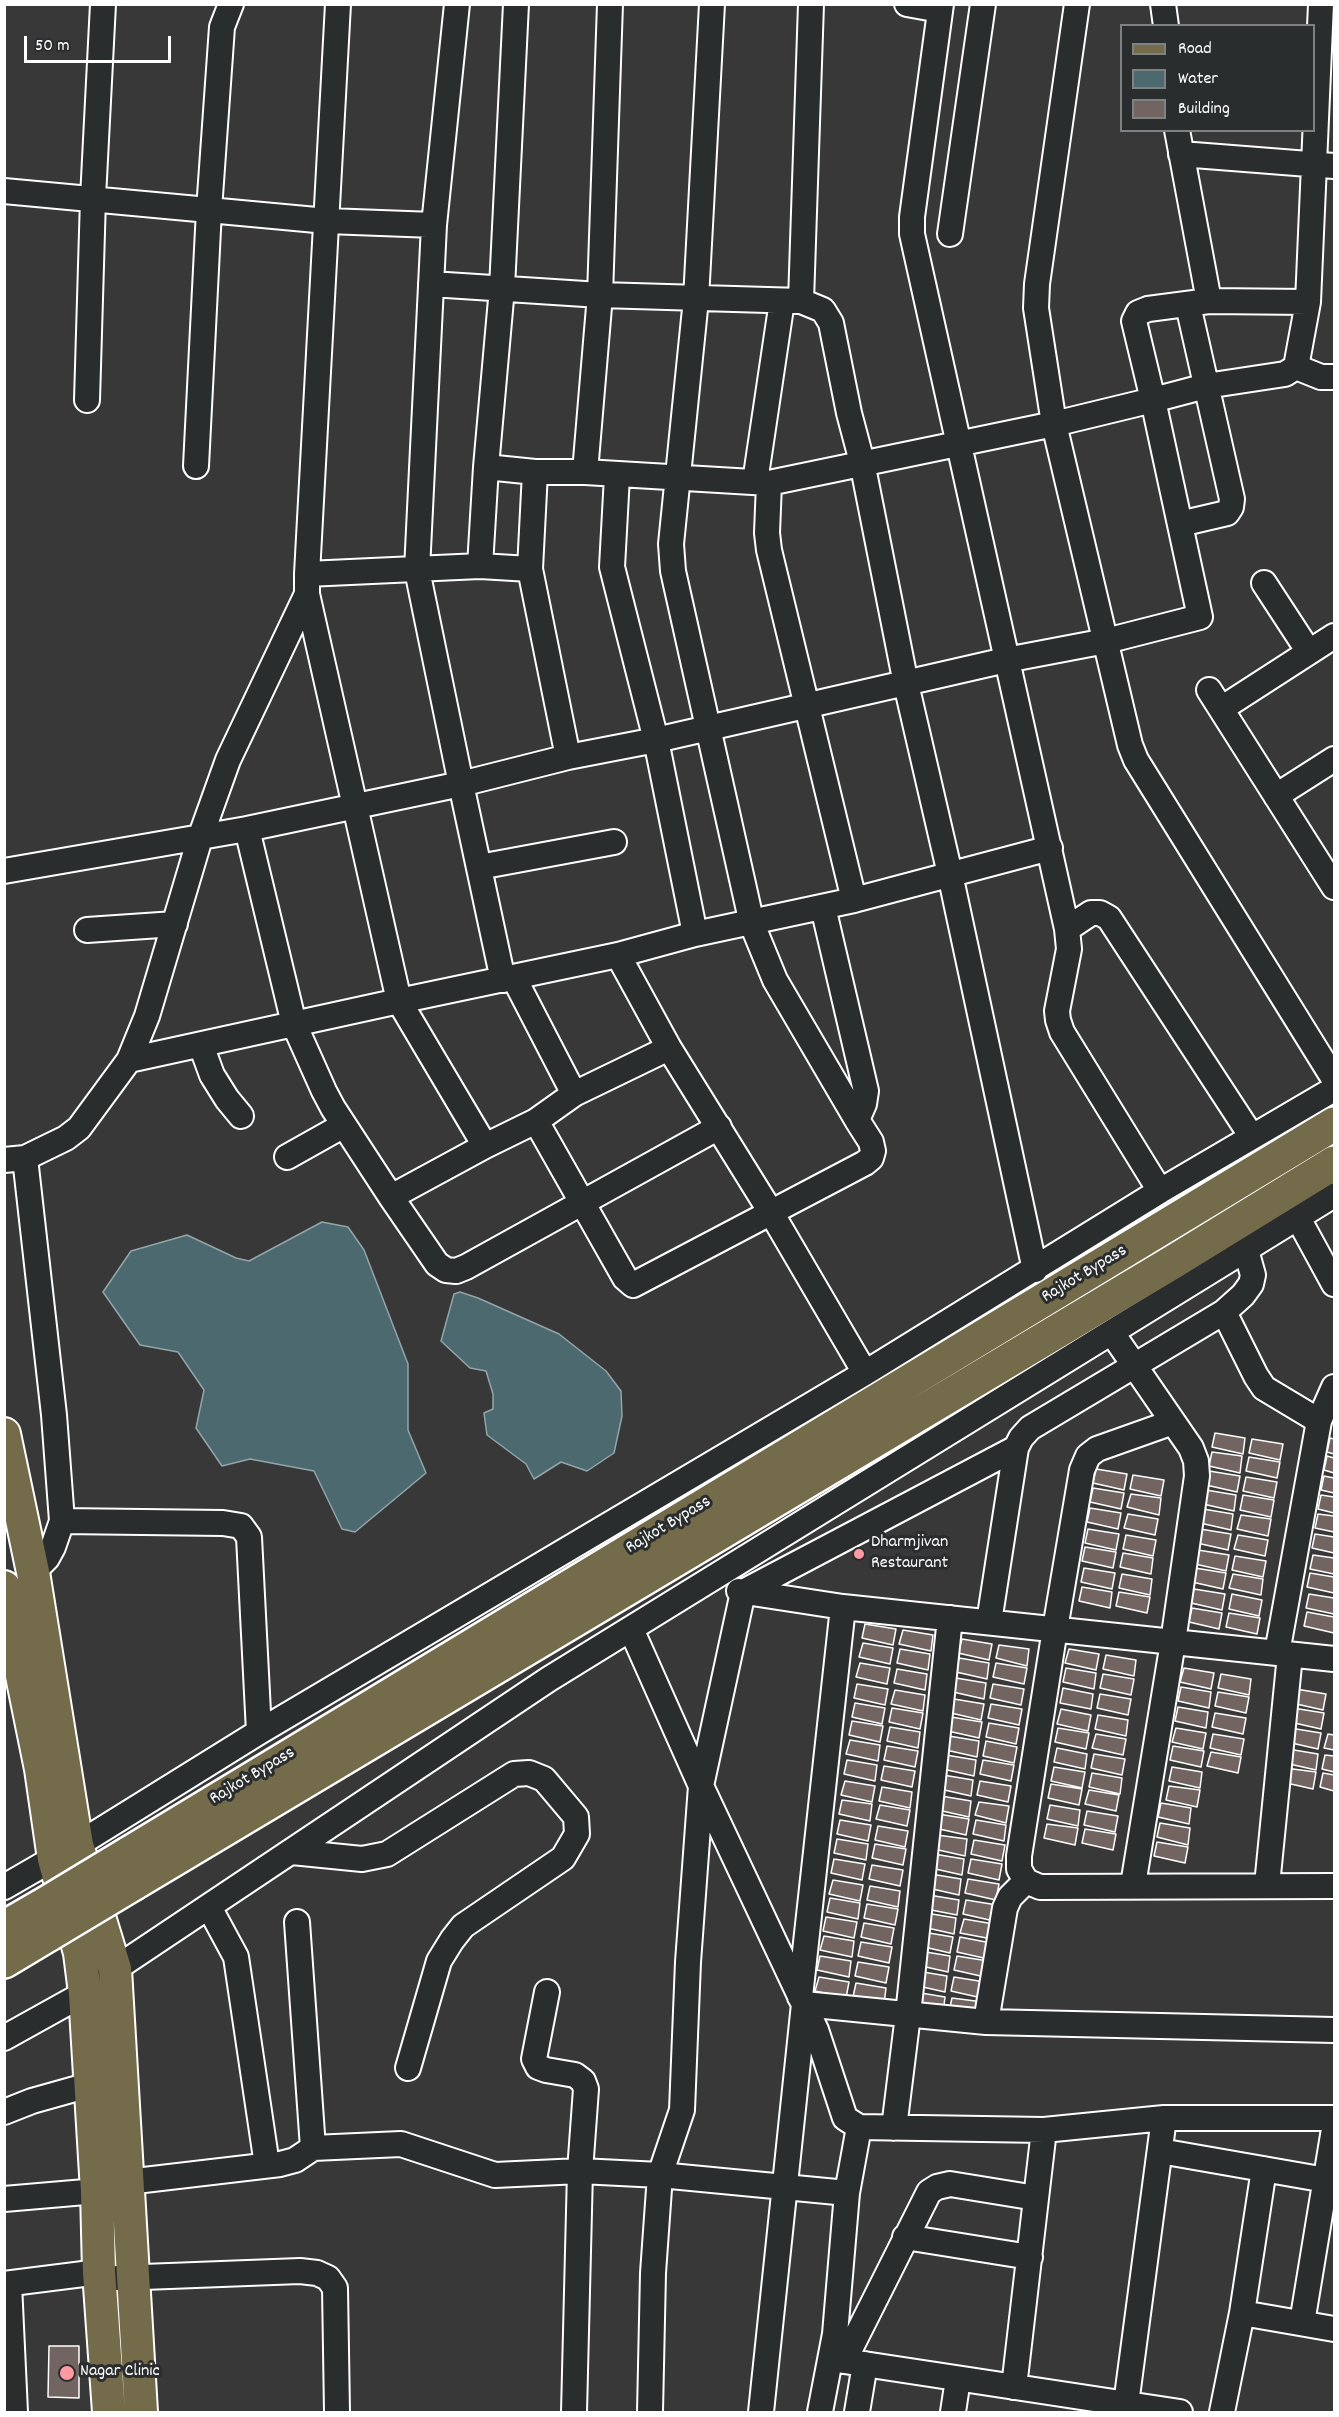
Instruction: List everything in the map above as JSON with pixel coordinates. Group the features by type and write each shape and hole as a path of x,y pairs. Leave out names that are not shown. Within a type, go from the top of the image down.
{"highway":[{"name":"Rajkot Bypass","path":"4,1961 45,1920 1335,1124"},
{"name":"Rajkot Bypass","path":"131,1868 1163,1268 1335,1163"},
{"name":"Rajkot Bypass","path":"4,1928 45,1920"}],"main road":[{"path":"5,1444 33,1572 85,1993 97,2191 99,2275 109,2412"},
{"path":"4,1587 41,1769 66,1852 115,1969 141,2412"}],"street":[{"path":"87,400 93,198 104,4"},
{"path":"196,466 209,210 222,27 231,4"},
{"path":"338,4 310,484 307,584 354,805 399,1000 485,1146"},
{"path":"457,4 434,225 417,570 479,867 509,979 574,1094"},
{"path":"480,566 486,467 502,288 516,4"},
{"path":"585,472 600,295 610,4"},
{"path":"536,1121 624,1278 633,1285 772,1214 871,1158 873,1151 871,1142 775,980 752,924 673,571 671,544 696,299 712,4"},
{"path":"811,4 791,301 762,482 770,550 854,900"},
{"path":"907,4 940,7 912,216 912,234 1067,929 1069,949 1057,1011 1062,1032 1160,1191"},
{"path":"951,234 983,4"},
{"path":"1077,4 1035,295 1054,424 1130,745 1136,760 1335,1079"},
{"path":"1163,4 1166,24"},
{"path":"486,467 535,472 585,472 617,476 762,482 1054,424 1206,386 1285,374 1296,366 1308,303 1325,165 1321,4"},
{"path":"1177,132 1206,386 1232,500 1227,513 1180,524"},
{"path":"1181,154 1325,165"},
{"path":"4,191 327,221 434,225"},
{"path":"430,284 600,295 791,301 823,310 831,323 849,413 862,462 906,684 950,874 1035,1270"},
{"path":"4,871 246,829 461,783 568,757 656,740 1006,660 1106,641 1200,617 1134,321 1138,313 1148,309 1198,303 1308,303"},
{"path":"1296,366 1321,377 1335,377"},
{"path":"535,472 530,569 568,757"},
{"path":"617,476 612,567 656,740 695,934"},
{"path":"307,584 417,570 480,566 530,569"},
{"path":"1264,583 1310,652"},
{"path":"33,1572 47,1558 62,1521 54,1415 15,1159 66,1138 79,1128 129,1060 147,1016 200,838 235,744 307,584"},
{"path":"1335,636 1310,652 1215,699 1335,887"},
{"path":"1276,796 1335,759"},
{"path":"246,829 294,1024 333,1108 437,1264 446,1270 456,1271 718,1127"},
{"path":"479,867 614,842"},
{"path":"129,1060 399,1000 618,955 695,934 752,924 854,900 1050,848"},
{"path":"823,907 866,1091 864,1104 857,1120"},
{"path":"1067,929 1091,913 1100,913 1109,918 1252,1137"},
{"path":"87,930 175,924"},
{"path":"618,955 669,1048 772,1214 865,1373"},
{"path":"201,1045 212,1075 227,1099 242,1116"},
{"path":"392,1197 536,1121 574,1094 669,1048"},
{"path":"4,1887 66,1852 259,1732 865,1373 1160,1191 1335,1089"},
{"path":"287,1157 344,1125"},
{"path":"4,2038 85,1993 115,1969 549,1679 1335,1195"},
{"path":"1298,1218 1335,1284"},
{"path":"989,1622 1016,1448 1020,1438 1030,1428 1224,1312 1244,1295 1251,1284 1253,1275 1246,1250"},
{"path":"1224,1312 1264,1388 1319,1421"},
{"path":"1112,1333 1191,1448 1196,1461 1197,1476 1173,1642 1133,1885"},
{"path":"1267,1885 1283,1654 1319,1421 1335,1387"},
{"path":"1173,1422 1098,1449 1088,1456 1082,1470 1018,1869 1026,1881 1040,1887 1335,1886"},
{"path":"650,2412 653,2273 660,2175 682,2110 688,1962 701,1786 743,1592 1016,1448"},
{"path":"881,1475 906,1506"},
{"path":"62,1521 223,1523 241,1526 249,1537 259,1732"},
{"path":"701,1586 843,1607 1335,1659"},
{"path":"761,2412 843,1607"},
{"path":"894,2128 951,1618"},
{"path":"632,1629 701,1786 816,2030 845,2118 859,2127 1044,2130 1164,2118 1335,2118"},
{"path":"292,1852 362,1859 387,1854 514,1774 529,1773 544,1779 576,1817 577,1834 563,1858 463,1926 452,1940 439,1961 408,2068"},
{"path":"986,2022 1005,1908 1010,1897 1026,1881"},
{"path":"209,1907 236,1957 267,2165"},
{"path":"297,1922 313,2148"},
{"path":"547,1992 534,2059 538,2067 575,2075 583,2081 586,2089 580,2171 574,2412"},
{"path":"802,2000 986,2022 1335,2030"},
{"path":"4,2112 32,2101 89,2085"},
{"path":"1125,2404 1164,2118"},
{"path":"857,2412 847,2362 835,2334 848,2193 859,2127"},
{"path":"1302,2323 1335,2129"},
{"path":"1014,2387 1044,2130"},
{"path":"127,2182 295,2160 313,2148 401,2144 495,2175 580,2171 660,2175 848,2193"},
{"path":"1160,2151 1326,2180"},
{"path":"1222,2412 1242,2313 1264,2169"},
{"path":"820,2412 847,2362 905,2237 929,2192 937,2187 950,2184 1036,2198"},
{"path":"4,2199 97,2191"},
{"path":"905,2237 1030,2257"},
{"path":"15,2412 7,2284 99,2275 133,2278 300,2271 316,2273 327,2278 335,2288 333,2412"},
{"path":"1242,2313 1335,2329"},
{"path":"847,2362 1014,2387 1069,2404 1125,2404 1179,2412"},
{"path":"953,2412 958,2379"}],"water":[{"path":"322,1222 348,1227 364,1250 408,1364 408,1430 426,1473 355,1532 342,1529 314,1471 250,1459 222,1466 196,1428 204,1390 178,1352 140,1345 103,1292 131,1251 187,1235 236,1258 249,1261"},
{"path":"460,1292 559,1334 606,1371 621,1391 622,1416 614,1453 587,1471 561,1462 534,1479 526,1464 487,1435 484,1413 493,1409 493,1394 486,1371 470,1368 441,1341 454,1294"}],"building":[{"path":"1215,1433 1245,1438 1243,1454 1212,1447"},
{"path":"1330,1438 1334,1439 1334,1454 1327,1452"},
{"path":"1252,1439 1283,1444 1280,1460 1249,1453"},
{"path":"1212,1452 1242,1456 1240,1473 1209,1466"},
{"path":"1327,1456 1334,1458 1334,1473 1324,1470"},
{"path":"1249,1457 1280,1462 1277,1478 1246,1471"},
{"path":"1096,1469 1127,1474 1124,1490 1093,1483"},
{"path":"1209,1471 1240,1476 1237,1492 1206,1485"},
{"path":"1133,1475 1164,1480 1161,1496 1130,1489"},
{"path":"1324,1476 1334,1478 1334,1493 1321,1490"},
{"path":"1246,1477 1277,1482 1274,1498 1243,1491"},
{"path":"1093,1488 1124,1493 1121,1509 1090,1502"},
{"path":"1206,1490 1236,1495 1234,1511 1203,1504"},
{"path":"1131,1494 1161,1498 1159,1515 1127,1507"},
{"path":"1243,1495 1274,1500 1271,1517 1240,1510"},
{"path":"1321,1495 1334,1497 1334,1513 1318,1509"},
{"path":"1090,1508 1121,1513 1118,1529 1087,1522"},
{"path":"1203,1509 1233,1514 1231,1530 1200,1523"},
{"path":"1128,1514 1158,1519 1155,1535 1124,1528"},
{"path":"1318,1514 1334,1516 1334,1532 1315,1528"},
{"path":"1241,1515 1271,1519 1268,1536 1237,1529"},
{"path":"1088,1529 1119,1534 1116,1550 1085,1543"},
{"path":"1200,1529 1231,1534 1228,1550 1197,1543"},
{"path":"1315,1534 1334,1537 1334,1553 1312,1548"},
{"path":"1126,1535 1156,1540 1153,1556 1123,1549"},
{"path":"1238,1535 1268,1540 1265,1556 1234,1549"},
{"path":"1085,1547 1116,1552 1113,1568 1082,1561"},
{"path":"1198,1550 1229,1555 1226,1571 1195,1564"},
{"path":"1123,1553 1153,1558 1151,1574 1120,1567"},
{"path":"1313,1555 1334,1558 1334,1574 1310,1569"},
{"path":"1235,1556 1266,1561 1263,1577 1232,1570"},
{"path":"1084,1568 1115,1573 1112,1589 1081,1582"},
{"path":"1195,1568 1226,1573 1223,1589 1192,1582"},
{"path":"1310,1573 1334,1577 1334,1593 1307,1587"},
{"path":"1122,1574 1152,1579 1150,1595 1119,1588"},
{"path":"1233,1574 1263,1579 1261,1595 1229,1588"},
{"path":"1082,1587 1112,1592 1110,1608 1079,1601"},
{"path":"1194,1589 1225,1594 1222,1610 1191,1603"},
{"path":"1119,1592 1150,1597 1147,1613 1116,1606"},
{"path":"1232,1594 1262,1600 1259,1616 1229,1609"},
{"path":"1309,1594 1334,1598 1334,1614 1306,1608"},
{"path":"1192,1608 1222,1613 1219,1629 1189,1622"},
{"path":"1307,1612 1334,1617 1334,1633 1304,1626"},
{"path":"1229,1613 1260,1618 1257,1634 1226,1627"},
{"path":"865,1624 896,1629 893,1645 862,1638"},
{"path":"903,1630 933,1635 931,1651 899,1644"},
{"path":"962,1639 992,1644 989,1660 958,1653"},
{"path":"863,1643 893,1648 890,1664 859,1657"},
{"path":"999,1645 1029,1649 1027,1666 996,1658"},
{"path":"900,1649 930,1654 928,1670 897,1663"},
{"path":"1069,1649 1099,1654 1096,1670 1065,1663"},
{"path":"1106,1655 1136,1660 1134,1676 1103,1669"},
{"path":"959,1658 989,1663 987,1679 956,1672"},
{"path":"860,1663 890,1668 887,1684 856,1677"},
{"path":"996,1663 1027,1668 1024,1684 993,1677"},
{"path":"1066,1668 1096,1673 1094,1689 1063,1682"},
{"path":"1184,1668 1214,1673 1211,1689 1180,1682"},
{"path":"897,1669 927,1674 925,1690 894,1683"},
{"path":"1103,1674 1134,1679 1131,1695 1100,1688"},
{"path":"1221,1674 1251,1679 1249,1695 1218,1688"},
{"path":"956,1678 986,1683 984,1699 953,1692"},
{"path":"857,1684 888,1689 885,1705 854,1698"},
{"path":"993,1684 1024,1689 1021,1705 990,1698"},
{"path":"1181,1687 1211,1692 1209,1708 1178,1701"},
{"path":"1063,1688 1093,1694 1091,1709 1060,1703"},
{"path":"1296,1689 1326,1694 1323,1710 1292,1703"},
{"path":"895,1690 925,1695 923,1711 891,1704"},
{"path":"1218,1692 1249,1697 1246,1713 1215,1706"},
{"path":"1100,1694 1131,1699 1128,1715 1097,1708"},
{"path":"954,1699 984,1704 981,1720 951,1713"},
{"path":"855,1703 885,1708 882,1724 852,1717"},
{"path":"991,1704 1022,1709 1019,1725 988,1718"},
{"path":"1178,1707 1208,1712 1206,1728 1175,1721"},
{"path":"892,1708 923,1713 920,1729 889,1722"},
{"path":"1293,1708 1324,1713 1321,1729 1290,1722"},
{"path":"1061,1709 1091,1715 1088,1731 1057,1724"},
{"path":"1215,1713 1246,1718 1243,1734 1212,1727"},
{"path":"1098,1715 1128,1720 1126,1736 1095,1729"},
{"path":"951,1717 982,1722 979,1738 948,1731"},
{"path":"852,1721 883,1726 880,1742 849,1735"},
{"path":"989,1723 1019,1728 1016,1744 986,1737"},
{"path":"890,1727 920,1732 918,1748 887,1741"},
{"path":"1058,1728 1089,1733 1086,1749 1055,1742"},
{"path":"1176,1728 1206,1733 1203,1749 1172,1742"},
{"path":"1290,1728 1321,1733 1318,1749 1287,1742"},
{"path":"1096,1734 1126,1739 1123,1755 1092,1748"},
{"path":"1213,1734 1244,1739 1241,1755 1210,1748"},
{"path":"1328,1734 1334,1735 1334,1750 1324,1748"},
{"path":"949,1736 979,1741 977,1757 946,1750"},
{"path":"850,1740 880,1745 878,1761 846,1754"},
{"path":"986,1741 1017,1747 1014,1763 983,1756"},
{"path":"887,1746 918,1751 915,1767 884,1760"},
{"path":"1173,1746 1204,1751 1201,1767 1170,1760"},
{"path":"1057,1748 1087,1754 1085,1769 1054,1762"},
{"path":"1288,1749 1318,1754 1316,1770 1285,1763"},
{"path":"1211,1752 1241,1757 1238,1773 1207,1766"},
{"path":"1094,1754 1125,1759 1122,1775 1091,1768"},
{"path":"946,1755 976,1760 974,1776 943,1769"},
{"path":"1325,1755 1334,1756 1334,1772 1322,1769"},
{"path":"847,1760 877,1765 875,1781 844,1774"},
{"path":"983,1760 1014,1765 1011,1781 980,1774"},
{"path":"884,1766 915,1771 912,1787 881,1780"},
{"path":"1054,1767 1085,1772 1082,1788 1051,1781"},
{"path":"1172,1767 1202,1772 1200,1788 1169,1781"},
{"path":"1285,1768 1316,1772 1313,1789 1282,1782"},
{"path":"1092,1773 1122,1778 1120,1794 1089,1787"},
{"path":"1323,1773 1334,1775 1334,1791 1320,1787"},
{"path":"943,1775 973,1780 971,1796 940,1789"},
{"path":"845,1781 875,1786 872,1802 841,1795"},
{"path":"980,1781 1011,1786 1008,1802 977,1795"},
{"path":"1051,1784 1082,1789 1079,1805 1048,1798"},
{"path":"1169,1786 1200,1790 1197,1807 1166,1800"},
{"path":"882,1787 912,1792 910,1808 879,1801"},
{"path":"1089,1790 1119,1795 1116,1811 1085,1804"},
{"path":"941,1796 971,1801 969,1817 938,1810"},
{"path":"842,1800 872,1804 870,1821 839,1814"},
{"path":"979,1802 1009,1806 1006,1823 975,1815"},
{"path":"1161,1803 1191,1808 1189,1824 1158,1817"},
{"path":"880,1805 910,1810 907,1826 876,1819"},
{"path":"1050,1805 1080,1810 1078,1826 1047,1819"},
{"path":"1087,1811 1118,1816 1115,1832 1084,1825"},
{"path":"938,1814 969,1819 966,1835 935,1828"},
{"path":"840,1820 871,1825 868,1841 837,1834"},
{"path":"976,1820 1006,1825 1004,1841 973,1834"},
{"path":"1160,1823 1190,1828 1188,1845 1157,1837"},
{"path":"1047,1824 1078,1828 1075,1845 1044,1838"},
{"path":"878,1826 908,1831 905,1847 875,1840"},
{"path":"1085,1829 1116,1834 1113,1850 1082,1843"},
{"path":"937,1835 967,1839 965,1856 934,1849"},
{"path":"837,1839 868,1844 866,1860 834,1853"},
{"path":"974,1840 1005,1845 1002,1861 971,1854"},
{"path":"1157,1842 1188,1847 1185,1863 1154,1856"},
{"path":"875,1844 906,1849 903,1865 872,1858"},
{"path":"934,1854 964,1859 962,1875 931,1868"},
{"path":"834,1859 865,1864 862,1880 831,1873"},
{"path":"971,1859 1002,1864 999,1880 968,1873"},
{"path":"872,1865 903,1870 900,1886 869,1879"},
{"path":"931,1874 961,1879 959,1895 928,1888"},
{"path":"968,1879 999,1884 996,1900 965,1893"},
{"path":"833,1880 863,1885 860,1901 829,1894"},
{"path":"870,1886 900,1891 898,1907 867,1900"},
{"path":"929,1895 959,1900 957,1915 926,1909"},
{"path":"830,1898 860,1903 858,1919 827,1912"},
{"path":"966,1900 997,1905 994,1921 963,1914"},
{"path":"867,1904 898,1909 895,1925 864,1918"},
{"path":"926,1913 956,1918 954,1934 923,1927"},
{"path":"826,1917 857,1922 854,1938 823,1931"},
{"path":"964,1919 994,1924 992,1939 960,1933"},
{"path":"864,1923 894,1928 891,1944 861,1937"},
{"path":"923,1932 953,1937 950,1953 920,1946"},
{"path":"824,1936 854,1941 852,1957 820,1950"},
{"path":"960,1937 991,1943 988,1959 957,1952"},
{"path":"861,1942 892,1947 889,1963 858,1956"},
{"path":"920,1951 950,1956 948,1972 917,1965"},
{"path":"820,1956 851,1961 849,1977 817,1970"},
{"path":"957,1956 988,1961 985,1977 954,1970"},
{"path":"858,1962 889,1967 886,1983 855,1976"},
{"path":"917,1971 947,1976 945,1992 914,1985"},
{"path":"819,1977 849,1982 846,1998 815,1991"},
{"path":"954,1977 985,1982 982,1998 951,1991"},
{"path":"856,1983 886,1988 884,2004 853,1997"},
{"path":"915,1992 945,1997 943,2013 912,2006"},
{"path":"952,1998 983,2002 980,2019 949,2012"},
{"path":"49,2346 79,2346 79,2398 48,2397"}],"place":[{"name":"Dharmjivan Restaurant","path":"859,1554"},
{"name":"Nagar Clinic","path":"67,2373"}]}
